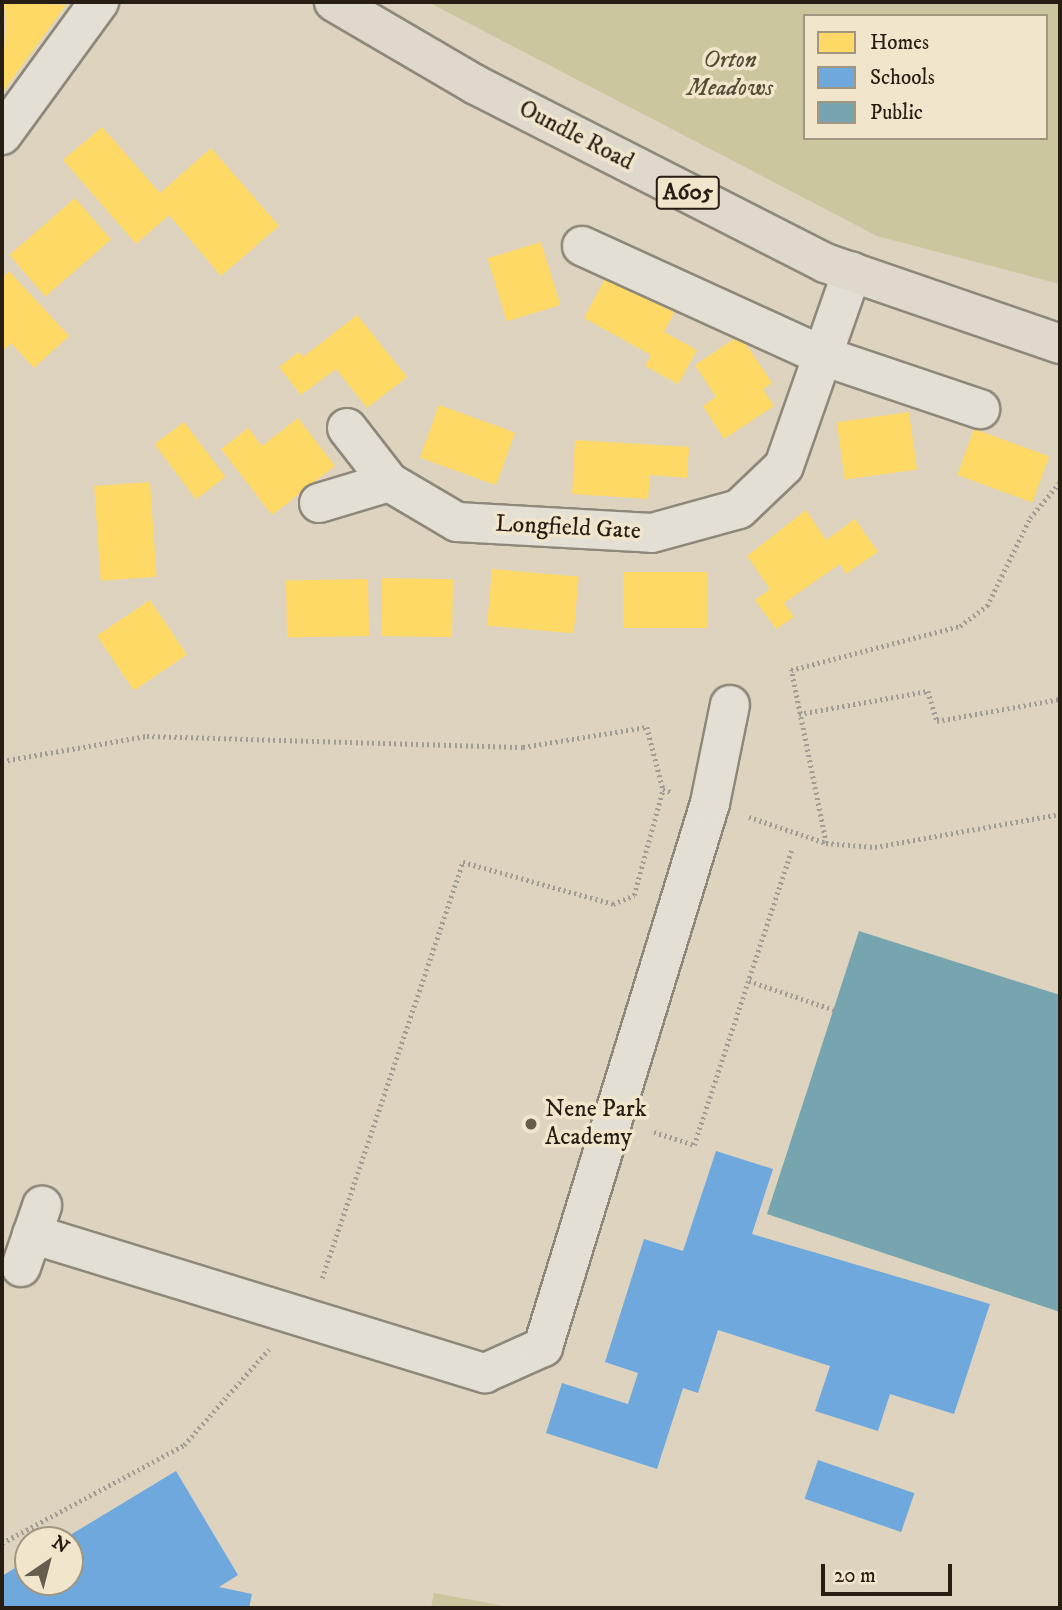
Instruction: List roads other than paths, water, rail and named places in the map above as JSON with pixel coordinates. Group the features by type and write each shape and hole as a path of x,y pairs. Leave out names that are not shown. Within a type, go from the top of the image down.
{"main road":[{"name":"Oundle Road","path":"334,2 476,85 852,272 1060,344"}],"street":[{"path":"2,135 99,2"},
{"path":"583,246 823,356 979,409"},
{"name":"Longfield Gate","path":"348,428 389,482 457,522 652,533 739,509 784,466 852,272"},
{"path":"320,503 389,482"},
{"path":"32,1236 297,1319 485,1373 543,1347 710,803 730,705"}],"place":[{"name":"Nene Park Academy","path":"531,1124"}],"park label":[{"name":"Orton Meadows","path":"730,75"}]}
